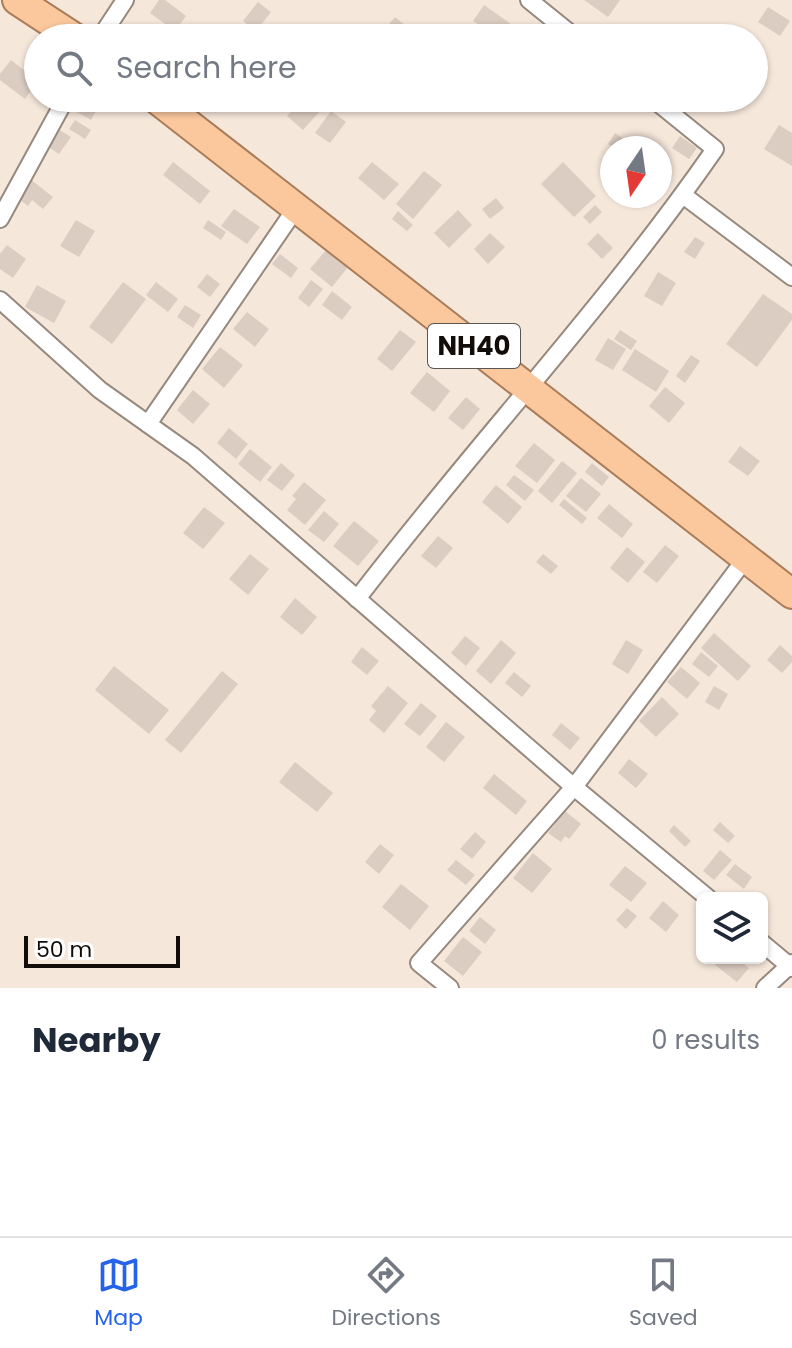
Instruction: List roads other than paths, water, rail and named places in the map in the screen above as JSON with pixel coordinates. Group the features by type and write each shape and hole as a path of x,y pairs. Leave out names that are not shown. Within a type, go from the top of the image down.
{"highway":[{"path":"17,0 54,24"},
{"name":"NH40","path":"173,112 792,594"}],"street":[{"path":"109,24 125,0"},
{"path":"529,0 559,24"},
{"path":"0,219 58,112"},
{"path":"357,599 411,528 529,389 683,195 715,149 669,112"},
{"path":"683,195 792,277"},
{"path":"148,424 296,208"},
{"path":"0,300 100,390 193,456 574,787 701,892"},
{"path":"450,988 419,963 574,787 746,558"},
{"path":"765,988 791,966 768,948"}]}
